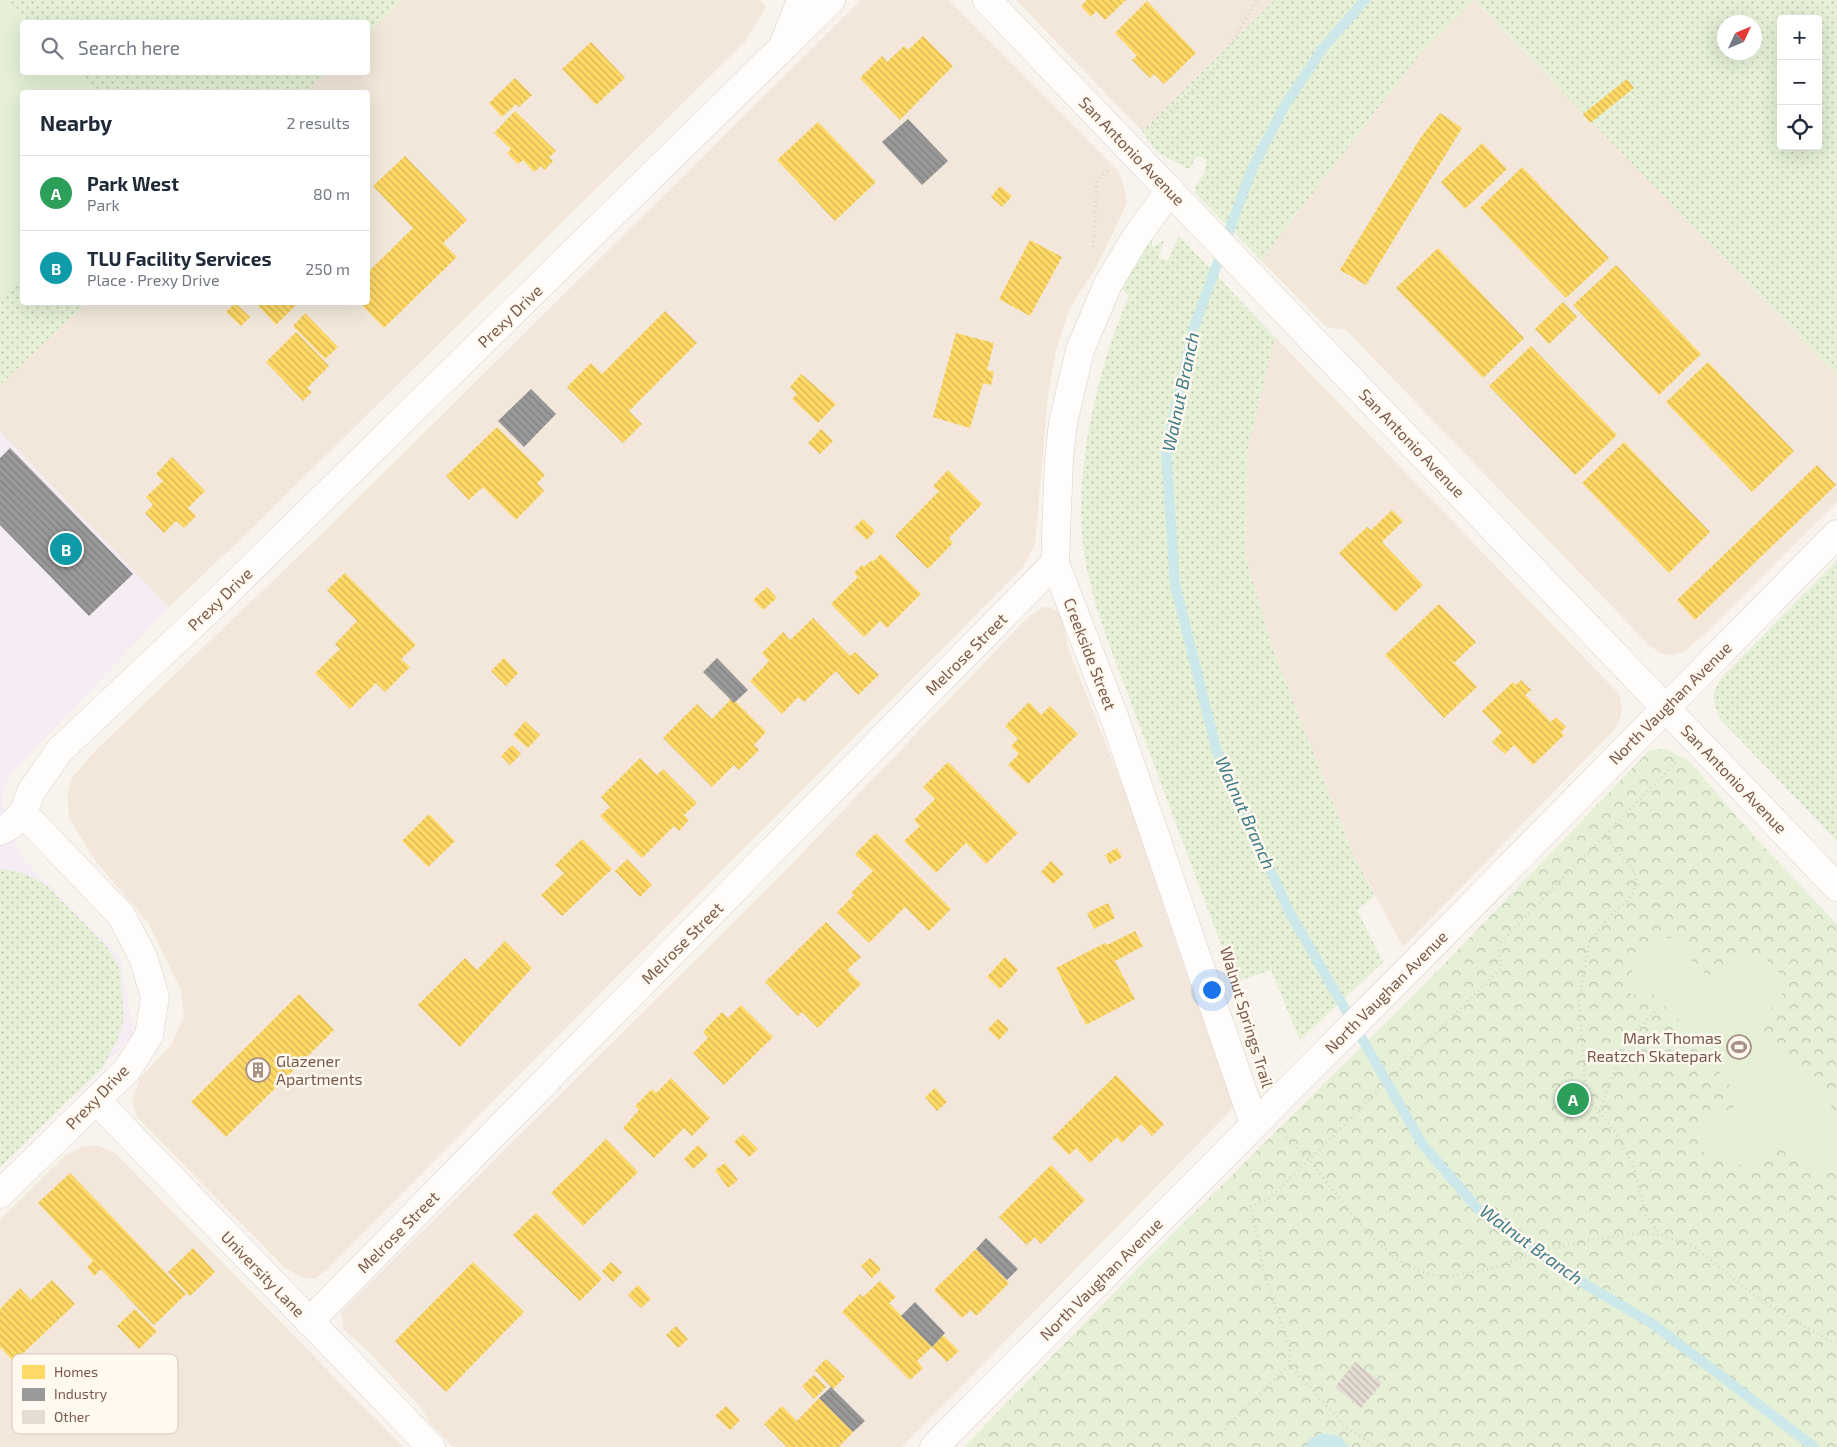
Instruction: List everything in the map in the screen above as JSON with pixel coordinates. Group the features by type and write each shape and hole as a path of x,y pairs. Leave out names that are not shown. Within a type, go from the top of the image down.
{"street":[{"name":"Prexy Drive","path":"780,52 800,0"},
{"name":"Prexy Drive","path":"0,1194 127,1070 149,1035 155,997 143,957 122,915 22,813 31,792 59,751 219,600 831,0"},
{"name":"San Antonio Avenue","path":"987,0 1837,887"},
{"name":"Creekside Street","path":"1170,190 1136,237 1108,284 1080,350 1063,423 1059,460 1055,564 1268,1110"},
{"name":"North Vaughan Avenue","path":"934,1447 1414,964 1837,534"},
{"name":"Melrose Street","path":"309,1322 1055,564"},
{"path":"0,831 10,826 22,813"},
{"name":"University Lane","path":"96,1100 431,1447"}],"path":[{"path":"1221,1432 1289,1365 1290,1348 1264,1273 1252,1206 1267,1200 1309,1160 1502,967 1498,945 1697,740"},
{"path":"1604,834 1634,871 1636,884 1629,899 1610,916 1589,943 1579,999 1585,1081 1592,1103 1616,1133 1633,1165 1646,1215 1661,1234"},
{"name":"Walnut Springs Trail","path":"1231,957 1241,990"},
{"path":"1599,1111 1628,1038 1658,1009"},
{"name":"Walnut Springs Trail","path":"1268,1110 1280,1130 1309,1160 1369,1235 1409,1267 1427,1274 1450,1276 1490,1270 1536,1252 1590,1240 1631,1234 1661,1234 1693,1246 1762,1301 1837,1345"},
{"path":"1289,1365 1347,1428 1378,1447"}],"shaded area":[{"path":"401,0 760,0 766,7 745,42 243,537 168,608 0,435 0,385 84,305 370,305 370,90 307,90 324,75 370,75 370,31"},
{"path":"861,0 949,0 1117,170 1122,180 1127,203 1096,268 1070,307 1056,350 1048,395 1035,544 1023,567 328,1268 315,1279 301,1277 285,1268 137,1117 132,1101 140,1078 171,1045 184,1017 181,990 149,924 97,863 69,818 67,796 72,778 95,751 333,523"},
{"path":"1016,0 1275,0 1142,131"},
{"path":"1474,0 1837,375 1837,502 1702,637 1683,652 1673,655 1661,654 1648,644 1346,330 1326,327 1261,260 1424,49"},
{"path":"1275,337 1620,695 1622,709 1619,722 1613,731 1403,947 1352,852 1272,647 1245,555 1247,451"},
{"path":"0,431 169,608 10,775 1,800 22,858 120,956 134,1035 0,1168"},
{"path":"1042,607 1052,608 1061,614 1069,651 1126,795 1184,967 1235,1106 902,1447 453,1447 430,1423 422,1409 367,1350 344,1330 341,1312 786,870 1027,618"},
{"path":"83,1146 99,1146 115,1153 403,1447 0,1447 0,1220 65,1156"}],"green space":[{"path":"0,0 401,0 370,31 370,20 20,20 20,75 324,75 307,90 20,90 20,305 84,305 0,385"},
{"path":"0,0 5,0 25,20 20,20 20,75 78,75 94,90 20,90 20,279 0,298"},
{"path":"1275,0 1474,0 1424,49 1261,260 1195,193 1195,187 1204,174 1206,159 1196,156 1190,168 1186,168 1157,152 1142,131"},
{"path":"1474,0 1837,0 1837,375"},
{"path":"1152,234 1152,247 1164,240 1158,259 1168,260 1179,236 1275,337 1247,451 1245,555 1272,647 1352,852 1375,896 1357,910 1383,962 1300,1040 1271,970 1235,982 1106,636 1093,595 1086,563 1081,521 1085,455 1090,421 1107,356 1129,296 1120,287"},
{"path":"1837,560 1837,841 1722,721 1715,708 1714,697 1717,686 1725,674"},
{"path":"1666,749 1689,761 1752,834 1837,924 1837,1447 964,1447 1139,1267 1425,984 1648,751"},
{"path":"0,869 25,874 47,886 108,948 120,970 124,1018 116,1043 102,1068 0,1167"},
{"name":"Mark Thomas Reatzch Skatepark","path":"1658,937 1689,939 1688,957 1706,974 1725,975 1742,958 1765,958 1783,977 1782,998 1764,1015 1764,1037 1781,1057 1793,1061 1832,1104 1827,1117 1837,1128 1837,1170 1816,1176 1799,1157 1797,1144 1785,1143 1759,1168 1712,1160 1702,1150 1702,1130 1715,1115 1726,1116 1733,1109 1736,1092 1720,1075 1717,1060 1655,995 1631,995 1632,962"}],"water":[{"path":"1321,1433 1341,1437 1349,1447 1304,1447 1311,1438"}],"building: Homes":[{"path":"1085,0 1126,0 1105,20 1096,11 1091,17 1081,6"},
{"path":"1147,1 1196,53 1164,84 1154,74 1150,78 1132,60 1137,56 1115,33"},
{"path":"923,36 953,66 900,120 860,78 882,56 887,62 904,46 908,50"},
{"path":"591,42 625,78 596,105 562,69"},
{"path":"515,78 532,95 519,107 516,104 502,117 489,103"},
{"path":"1627,79 1634,88 1590,123 1583,114"},
{"path":"515,111 556,151 549,157 553,161 545,170 541,166 534,172 523,160 518,164 507,153 511,149 494,133"},
{"path":"1440,113 1462,128 1366,285 1340,270 1421,137"},
{"path":"818,122 876,182 835,221 777,160"},
{"path":"1482,143 1507,169 1465,209 1441,182"},
{"path":"405,156 467,220 443,243 457,257 384,328 362,305 370,305 370,270 413,228 373,186"},
{"path":"1522,167 1609,258 1566,298 1480,208"},
{"path":"1000,186 1012,196 1002,207 991,197"},
{"path":"1030,240 1062,257 1030,316 999,299"},
{"path":"1438,248 1524,338 1483,378 1396,288"},
{"path":"1616,265 1701,354 1659,395 1573,305"},
{"path":"1563,302 1577,317 1549,344 1535,329"},
{"path":"233,305 237,305 250,317 241,326 226,312"},
{"path":"258,305 296,305 276,325"},
{"path":"665,311 697,343 629,411 642,424 623,443 567,387 591,363 602,374"},
{"path":"305,313 338,347 325,359 293,326"},
{"path":"296,332 329,366 307,388 312,392 303,401 266,362"},
{"path":"956,333 994,343 987,370 994,372 991,385 983,383 970,428 933,417"},
{"path":"1531,346 1617,435 1575,475 1489,386"},
{"path":"1708,362 1794,451 1752,492 1666,402"},
{"path":"801,374 836,404 818,423 792,399 797,394 790,387"},
{"path":"497,427 545,475 537,483 544,491 516,520 483,487 469,500 446,476"},
{"path":"821,429 833,441 820,454 808,443"},
{"path":"1624,442 1710,532 1669,573 1582,483"},
{"path":"172,457 205,491 188,508 196,516 184,528 176,521 164,533 145,513 153,505 146,497 163,481 156,474"},
{"path":"1817,465 1836,485 1695,620 1677,600"},
{"path":"948,470 982,504 949,538 953,543 928,569 895,536 939,491 933,486"},
{"path":"1392,510 1403,521 1382,542 1423,585 1395,612 1339,553 1367,527 1371,530"},
{"path":"863,519 875,531 867,540 854,528"},
{"path":"881,554 921,594 887,628 880,621 864,637 831,604 858,577 854,573 862,565 864,567 872,560 873,562"},
{"path":"345,573 416,645 401,659 410,667 385,692 376,683 350,709 315,673 340,649 335,644 357,621 327,590"},
{"path":"767,587 777,598 763,610 753,600"},
{"path":"1439,604 1476,642 1454,663 1477,687 1444,718 1385,655"},
{"path":"813,618 850,656 855,652 879,675 858,695 836,671 804,702 798,697 782,714 750,681 769,661 762,653 783,632 790,640"},
{"path":"504,658 518,673 506,686 491,671"},
{"path":"1521,680 1531,690 1525,695 1551,722 1556,717 1566,727 1561,732 1564,735 1533,765 1514,745 1505,754 1492,742 1502,732 1482,711 1513,682 1516,685"},
{"path":"732,698 766,732 754,745 759,750 739,770 734,765 712,787 663,738 697,704 712,719"},
{"path":"1029,702 1041,715 1050,706 1078,734 1028,784 1008,765 1019,754 1011,746 1018,739 1005,726"},
{"path":"525,721 540,735 528,748 513,735"},
{"path":"512,745 521,754 510,765 501,756"},
{"path":"640,758 657,775 663,769 697,803 684,815 689,820 679,831 674,826 642,858 600,816 610,807 601,797"},
{"path":"948,762 1018,833 986,864 966,843 936,873 904,841 920,826 914,820 935,799 923,787"},
{"path":"429,814 455,841 428,867 402,841"},
{"path":"876,833 951,909 929,931 905,907 869,943 837,912 854,895 851,893 873,871 855,854"},
{"path":"582,839 612,869 562,916 541,895 564,873 555,865"},
{"path":"1117,848 1122,857 1110,864 1105,855"},
{"path":"627,859 652,885 640,897 615,871"},
{"path":"1051,861 1064,874 1053,884 1041,872"},
{"path":"1108,903 1115,918 1094,929 1087,913"},
{"path":"826,922 861,957 847,970 861,984 818,1028 802,1012 798,1016 765,982"},
{"path":"1135,931 1143,946 1115,961 1135,999 1086,1025 1056,968 1105,943 1107,945"},
{"path":"505,941 532,968 460,1047 418,1005 465,958 477,970"},
{"path":"1005,957 1018,970 1000,989 987,977"},
{"name":"Glazener Apartments","path":"299,994 334,1030 226,1137 191,1102"},
{"path":"741,1005 773,1037 724,1085 693,1053 708,1038 703,1032 722,1012 728,1018"},
{"path":"998,1019 1009,1029 999,1040 988,1029"},
{"path":"1116,1075 1164,1124 1152,1136 1141,1124 1122,1143 1117,1137 1090,1163 1076,1148 1069,1155 1052,1138"},
{"path":"671,1078 710,1118 692,1136 684,1128 654,1158 623,1128 639,1110 635,1106 652,1089 656,1093"},
{"path":"935,1088 947,1102 937,1111 925,1097"},
{"path":"743,1134 758,1149 749,1157 734,1142"},
{"path":"606,1139 638,1172 583,1226 551,1193"},
{"path":"698,1145 708,1155 693,1169 684,1159"},
{"path":"725,1163 738,1180 728,1188 715,1170"},
{"path":"1051,1165 1085,1200 1041,1244 1035,1237 1027,1245 999,1217"},
{"path":"70,1173 186,1294 154,1325 101,1269 94,1276 87,1267 93,1261 38,1203"},
{"path":"536,1213 602,1279 580,1301 513,1235"},
{"path":"193,1248 215,1272 190,1296 168,1272"},
{"path":"976,1249 1009,1283 976,1316 971,1310 962,1318 934,1290"},
{"path":"870,1258 881,1269 872,1278 861,1266"},
{"path":"473,1262 524,1312 446,1392 395,1341"},
{"path":"611,1262 622,1272 613,1282 602,1271"},
{"path":"52,1280 75,1304 22,1354 12,1354 12,1360 0,1347 0,1309 20,1288 31,1300"},
{"path":"880,1281 896,1297 889,1303 932,1347 917,1361 923,1368 910,1380 842,1312 860,1294 863,1297"},
{"path":"638,1285 651,1299 641,1308 628,1295"},
{"path":"135,1309 157,1331 139,1349 117,1326"},
{"path":"676,1326 688,1339 678,1348 666,1335"},
{"path":"943,1335 959,1351 947,1362 932,1347"},
{"path":"826,1359 845,1377 833,1389 815,1370"},
{"path":"814,1375 826,1387 814,1399 802,1386"},
{"path":"819,1398 853,1432 839,1447 787,1447 764,1424 782,1406 797,1421"},
{"path":"726,1406 740,1420 730,1430 715,1416"}],"building: Industry":[{"path":"908,119 948,161 922,185 882,142"},
{"path":"531,389 556,414 524,447 498,421"},
{"path":"10,448 133,574 89,616 0,525 0,458"},
{"path":"717,658 748,690 734,703 703,672"},
{"path":"986,1238 1018,1269 1007,1280 976,1249"},
{"path":"915,1302 945,1333 932,1347 901,1316"},
{"path":"831,1387 865,1421 853,1432 819,1398"}],"building: Other":[{"path":"1355,1362 1382,1383 1361,1408 1335,1387"}],"waterway":[{"name":"Walnut Branch","path":"1365,0 1323,48 1284,107 1252,169 1194,327 1166,450 1175,585 1217,752 1290,913 1423,1145 1478,1209 1536,1252 1588,1286 1653,1324 1814,1447"}],"place":[{"name":"TLU Facility Services","path":"66,549"},
{"name":"Mark Thomas Reatzch Skatepark","path":"1739,1047"},
{"name":"Glazener Apartments","path":"258,1070"},
{"name":"Park West","path":"1573,1099"}]}
